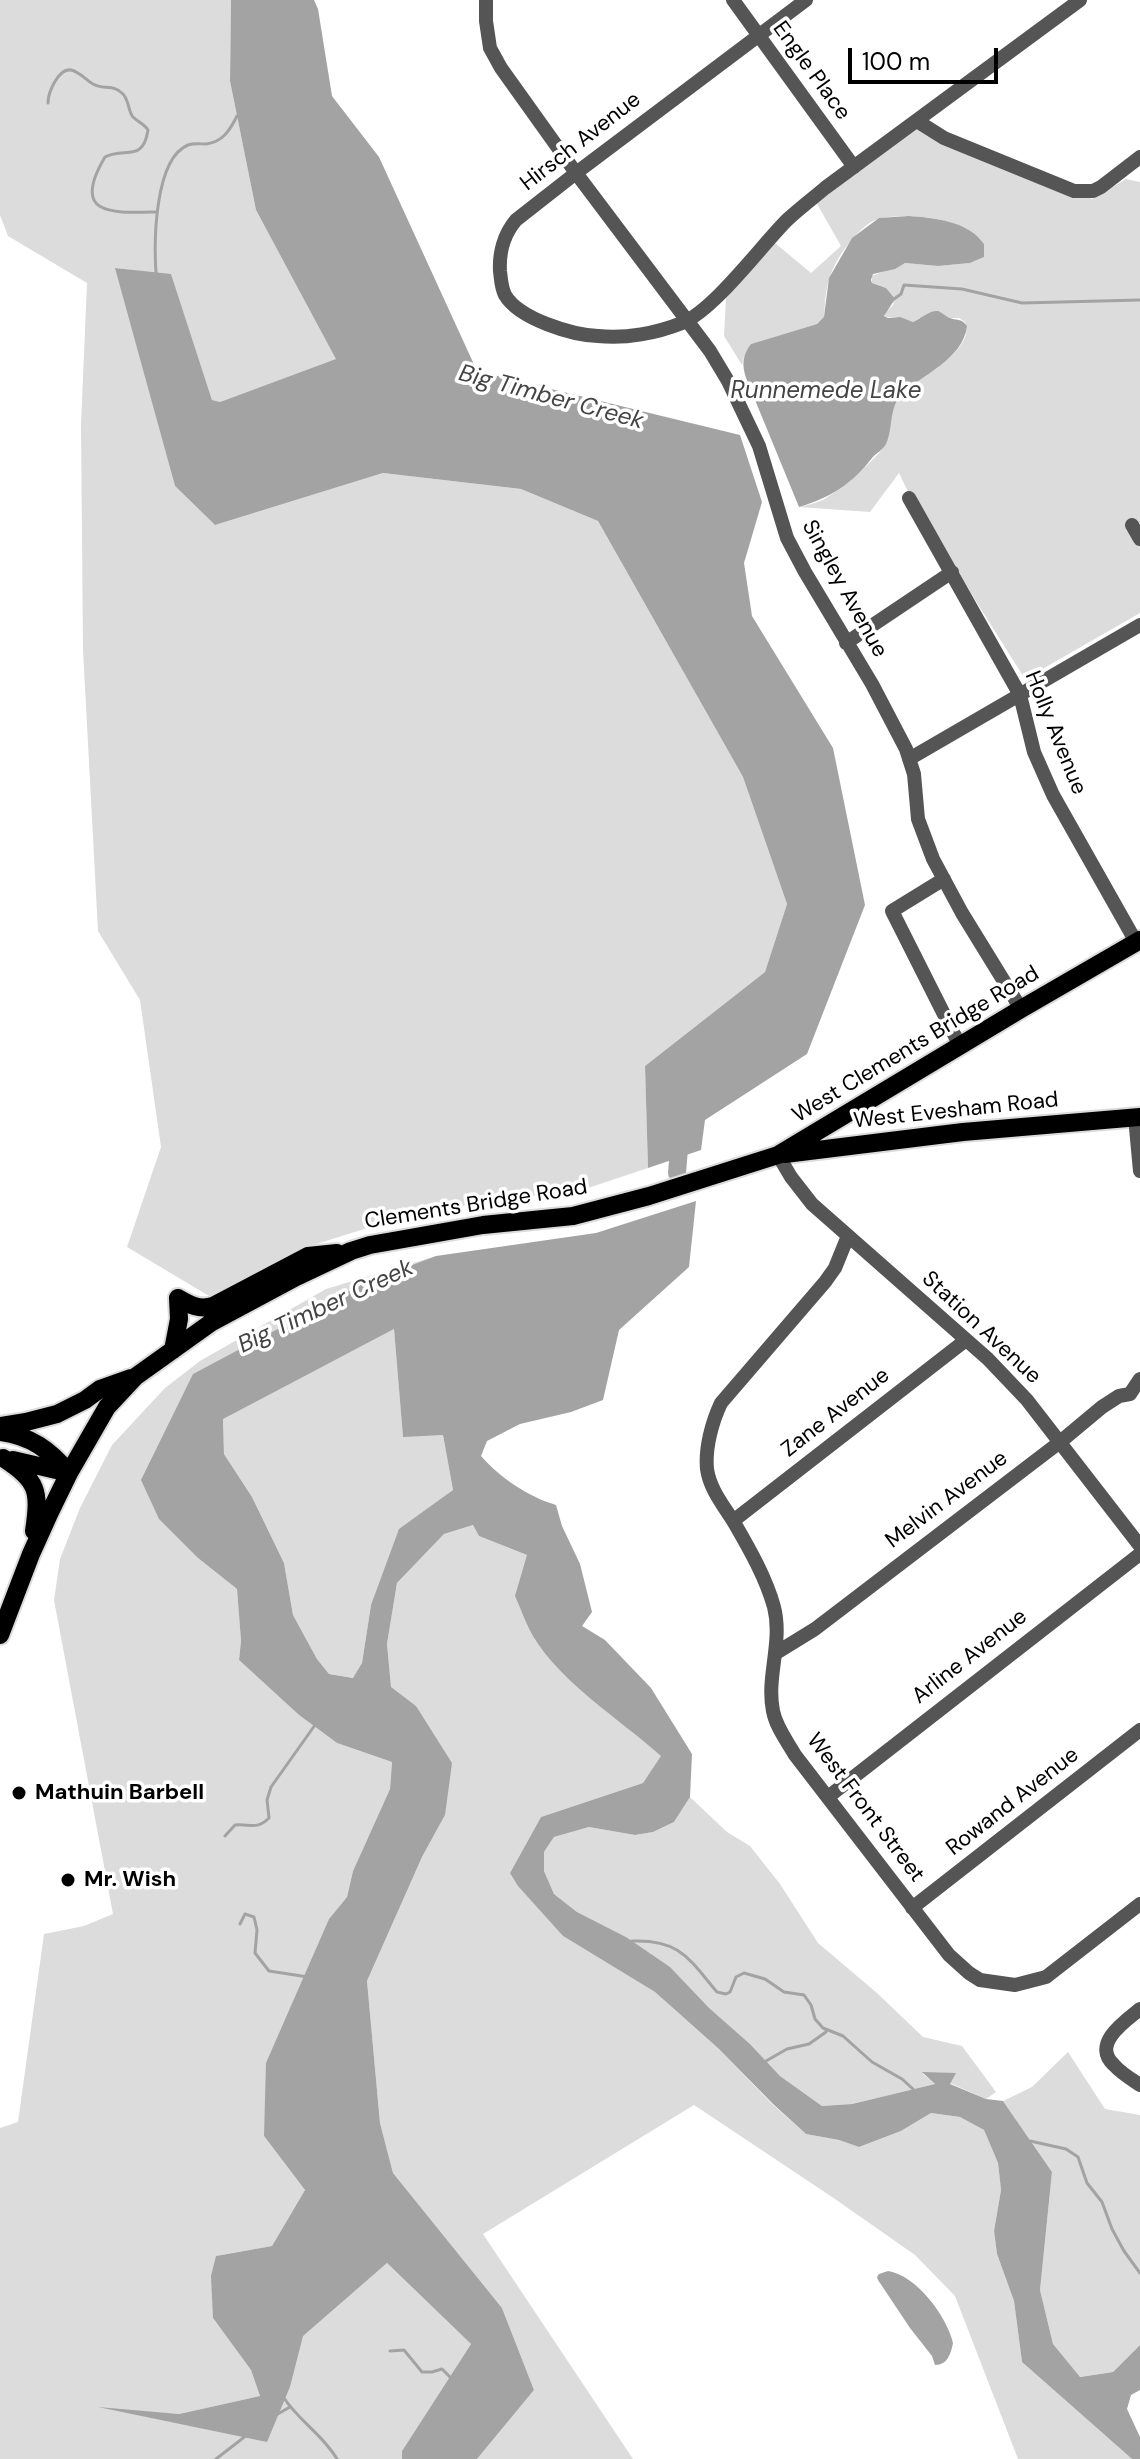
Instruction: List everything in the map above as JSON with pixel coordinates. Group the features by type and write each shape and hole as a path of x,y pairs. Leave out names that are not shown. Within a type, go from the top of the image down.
{"main road":[{"name":"West Clements Bridge Road","path":"710,1175 778,1155 1138,941"},
{"name":"West Evesham Road","path":"778,1155 963,1132 1138,1117"},
{"path":"839,1119 836,1126 839,1136 860,1145"},
{"name":"Clements Bridge Road","path":"0,1429 52,1452 69,1473 107,1407 135,1377 212,1322 351,1251 483,1225 573,1216 649,1196 710,1175"},
{"path":"173,1350 179,1319 178,1298 204,1309 308,1256 351,1251"},
{"name":"Clements Bridge Road","path":"0,1429 57,1414 100,1389 135,1377"},
{"path":"0,1635 31,1554 69,1473 2,1458"},
{"path":"2,1458 33,1481 39,1501 31,1554"}],"street":[{"name":"Singley Avenue","path":"486,0 490,48 501,68 710,351 728,381 759,446 787,538 872,684 909,759 916,784 918,819 944,879 1021,1009"},
{"name":"Engle Place","path":"733,0 854,167"},
{"name":"Hirsch Avenue","path":"686,321 662,330 599,337 547,325 504,294 500,255 509,229 576,173 806,0"},
{"path":"686,321 706,307 803,207 1080,0"},
{"path":"917,121 944,138 1074,191 1093,191 1140,157"},
{"name":"Holly Avenue","path":"909,498 1020,695 1034,752 1053,795 1138,941"},
{"path":"1132,525 1140,539"},
{"path":"846,643 952,572"},
{"path":"909,759 1140,625"},
{"path":"944,879 892,911 960,1046"},
{"path":"1138,1117 1140,1171"},
{"name":"Station Avenue","path":"778,1155 812,1204 988,1359 1027,1400 1140,1546"},
{"name":"West Front Street","path":"848,1236 835,1268 825,1282 721,1403 708,1452 707,1470 716,1495 753,1555 774,1608 777,1626 773,1712 788,1743 912,1908 949,1955 980,1980 1010,1985 1046,1977 1140,1904"},
{"name":"Zane Avenue","path":"733,1521 966,1340"},
{"name":"Melvin Avenue","path":"776,1653 815,1629 1102,1407 1119,1396 1135,1392 1140,1379"},
{"name":"Arline Avenue","path":"828,1797 1100,1582 1140,1554"},
{"name":"Rowand Avenue","path":"912,1908 1140,1730"},
{"path":"1140,2009 1115,2028 1108,2042 1108,2057 1112,2064 1140,2085"}],"shaded area":[{"path":"0,0 231,0 230,81 256,210 337,359 220,402 212,400 171,275 116,268 175,486 215,525 383,473 521,489 598,521 743,777 787,904 765,972 645,1066 648,1168 585,1189 418,1212 307,1247 209,1296 127,1247 161,1147 140,1000 98,931 83,650 81,425 87,283 8,236 0,215"},
{"path":"916,120 1092,199 1126,179 1140,182 1140,613 1025,679 911,498 899,473 870,512 799,507 830,496 876,456 886,443 896,401 954,354 966,333 965,322 939,312 913,322 886,317 884,314 894,304 886,288 872,283 872,276 905,263 938,266 970,263 984,257 984,244 964,229 940,220 904,216 878,219 859,232 840,255 828,285 824,318 817,324 751,344 742,365 724,336 726,298 775,243 811,273 841,246 812,195"},
{"path":"436,1256 363,1283 194,1374 198,1558 237,1589 241,1641 239,1660 299,1715 337,1743 392,1762 390,1789 353,1871 347,1897 329,1919 264,2136 305,2190 272,2246 216,2256 213,2318 251,2370 260,2396 179,2414 111,2409 267,2441 290,2387 302,2336 387,2263 471,2344 402,2451 402,2459 0,2459 0,2128 18,2122 44,1934 84,1926 113,1914 54,1600 60,1559 80,1508 112,1445 165,1388 200,1361 326,1289"},
{"path":"394,1329 403,1436 443,1435 453,1490 435,1504 371,1605 362,1663 354,1678 329,1674 317,1659 293,1615 284,1563 252,1497 224,1454 223,1418"},
{"path":"473,1525 479,1536 527,1555 583,1690 662,1756 643,1783 541,1817 510,1873 563,1936 655,1992 806,2134 859,2147 901,2131 931,2113 960,2117 984,2130 998,2163 1001,2190 994,2231 997,2254 1014,2301 1022,2362 1132,2459 1018,2459 955,2296 915,2255 694,2105 483,2234 633,2459 477,2459 534,2390 502,2308 393,2173 380,2123 367,1981 422,1857 445,1815 416,1706 391,1688 387,1644 397,1583 444,1534"},
{"path":"690,1797 727,1832 750,1846 780,1884 818,1943 923,2037 962,2046 996,2092 986,2099 950,2083 955,2073 923,2074 935,2084 852,2104 822,2106 780,2076 750,2044 626,1937 577,1912 554,1894 544,1871 544,1852 554,1837 589,1827 635,1835 653,1832 674,1822"},
{"path":"1068,2052 1105,2109 1140,2115 1140,2345 1113,2372 1079,2377 1053,2344 1040,2290 1052,2172 1003,2101 1032,2087"}],"water":[{"path":"231,0 314,0 332,96 379,157 477,371 740,435 762,502 744,563 752,616 833,748 865,905 807,1054 705,1120 701,1150 648,1168 645,1066 765,972 787,904 743,777 598,521 521,489 383,473 215,525 175,486 115,268 171,274 212,400 220,402 336,359 256,210 230,81"},
{"name":"Runnemede Lake","path":"909,216 940,220 969,230 984,244 984,257 970,263 938,266 905,263 895,269 873,274 872,283 886,288 895,299 884,316 913,322 938,311 965,323 964,338 950,357 900,396 894,407 886,444 857,475 831,494 799,507 746,378 744,357 751,344 817,324 824,317 829,278 852,238 879,218"},
{"path":"696,1201 689,1267 619,1330 603,1400 571,1412 520,1424 487,1441 481,1456 516,1486 556,1505 580,1564 592,1612 582,1626 605,1640 651,1688 692,1754 690,1797 674,1822 653,1832 635,1835 589,1827 554,1837 544,1852 544,1871 554,1894 577,1912 626,1937 670,1967 780,2076 822,2106 852,2104 935,2084 922,2072 956,2073 950,2084 986,2099 1003,2101 1052,2172 1040,2290 1053,2344 1080,2377 1113,2372 1140,2345 1140,2390 1131,2395 1127,2409 1140,2437 1140,2459 1132,2459 1022,2362 1014,2301 997,2254 994,2231 1001,2190 998,2163 984,2130 960,2117 931,2113 901,2131 859,2147 806,2134 655,1992 563,1936 518,1886 510,1873 541,1817 643,1783 661,1756 575,1685 545,1653 530,1631 515,1596 527,1555 479,1536 473,1525 444,1534 397,1583 387,1644 391,1687 416,1706 452,1763 445,1815 422,1857 367,1981 380,2123 393,2173 502,2308 534,2390 477,2459 402,2459 402,2451 471,2344 387,2263 303,2336 290,2387 267,2442 98,2407 179,2414 260,2396 251,2370 213,2318 211,2276 216,2256 272,2246 305,2190 264,2136 266,2063 329,1919 347,1897 353,1871 390,1789 392,1762 337,1743 299,1715 239,1660 241,1641 237,1589 198,1558 159,1519 141,1480 193,1374 364,1283 436,1256 596,1233","holes":["394,1329 403,1437 443,1435 453,1490 399,1529 371,1605 362,1663 353,1678 329,1674 317,1659 293,1615 284,1563 252,1497 224,1454 223,1419"]},
{"path":"888,2271 909,2280 937,2309 953,2343 943,2363 935,2365 932,2356 878,2280 879,2274"}],"waterway":[{"path":"48,103 55,82 66,70 80,74 93,84 116,89 123,94 133,117 148,130 146,140 137,150 105,157 95,176 94,201 112,211 157,212"},
{"path":"156,273 158,203 168,167 177,153 188,145 212,143 221,138 237,116"},
{"path":"894,299 901,294 904,285 962,289 1022,303 1140,300"},
{"name":"Big Timber Creek","path":"677,1173 680,1136"},
{"path":"225,1836 235,1825 256,1825 269,1818 267,1800 271,1787 315,1725"},
{"path":"240,1924 245,1914 254,1917 257,1930 255,1953 269,1971 308,1977"},
{"path":"632,1941 662,1943 682,1953 717,1992 730,1992 736,1977 744,1973 765,1979 784,1992 804,1995 815,2019 823,2028 843,2036 872,2062 913,2089"},
{"path":"766,2061 787,2049 809,2044 826,2032"},
{"path":"1030,2141 1066,2149 1078,2157 1087,2183 1102,2202 1112,2229 1140,2273"},
{"path":"390,2351 404,2350 422,2372 442,2369 452,2379"},
{"path":"284,2398 337,2459"},
{"path":"276,2415 290,2407"},
{"path":"216,2459 247,2435"}],"place":[{"name":"Mathuin Barbell","path":"19,1793"},
{"name":"Mr. Wish","path":"68,1880"}]}
